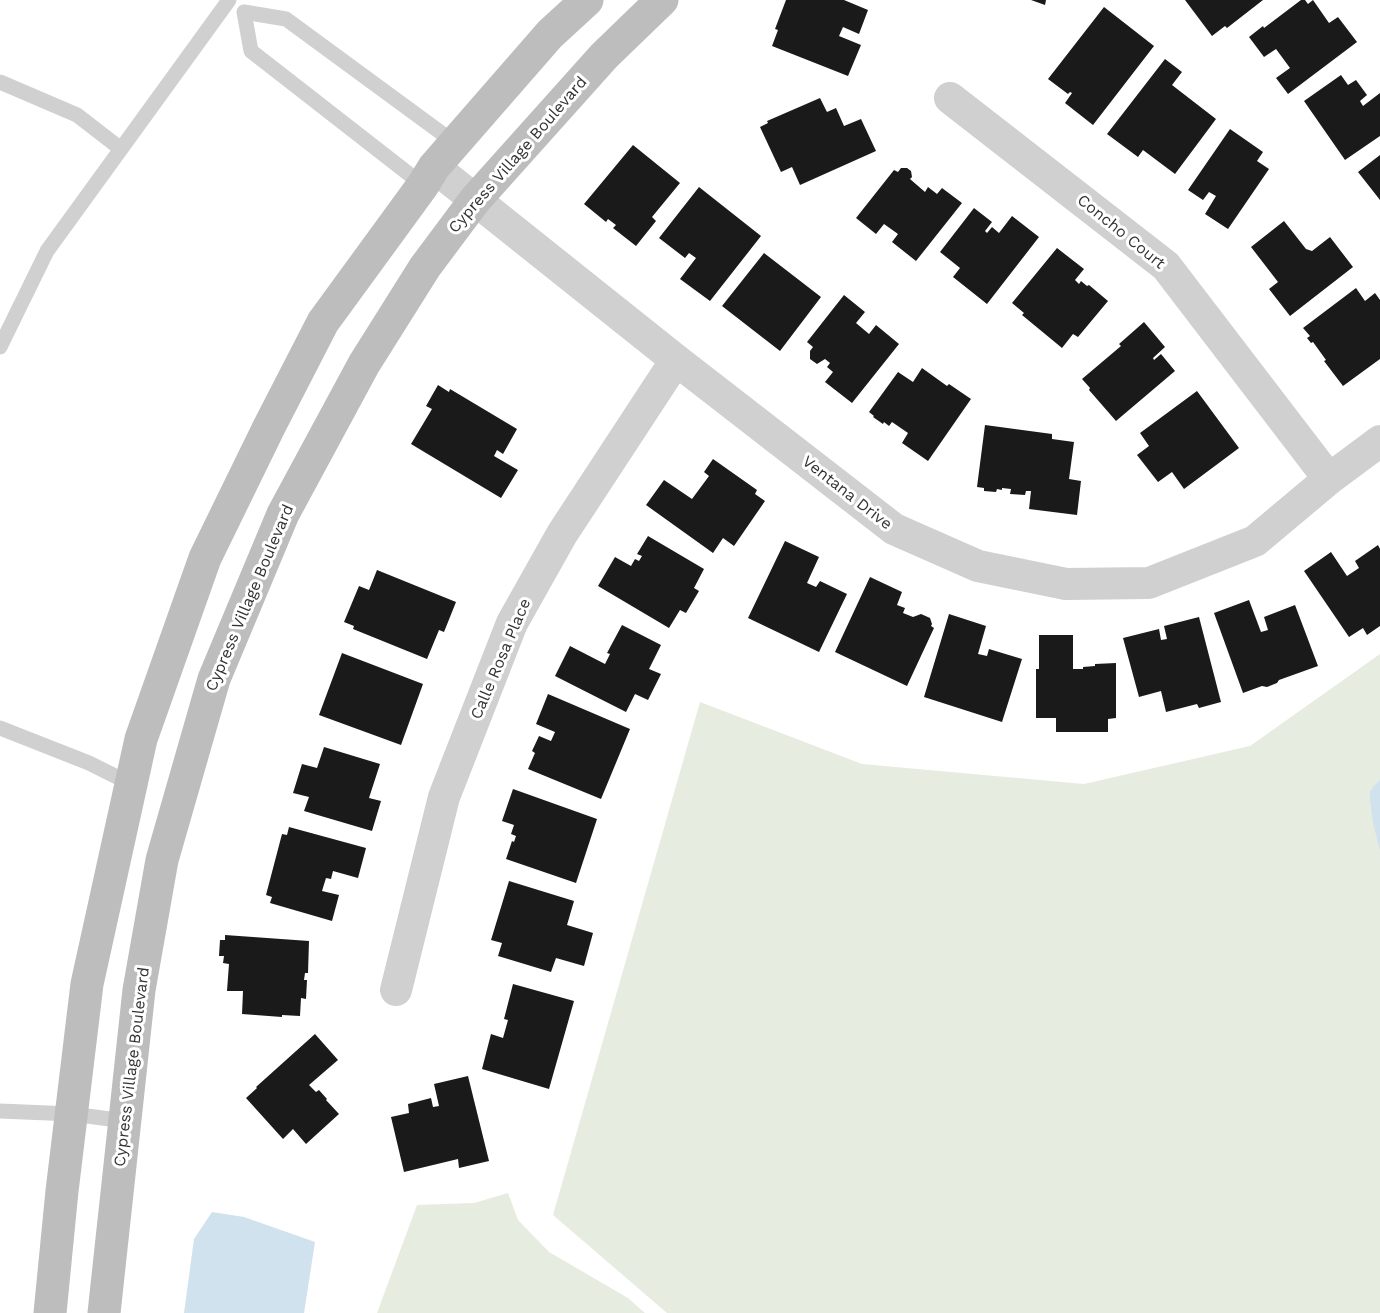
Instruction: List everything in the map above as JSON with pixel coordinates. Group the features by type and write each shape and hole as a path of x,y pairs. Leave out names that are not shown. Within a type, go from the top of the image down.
{"street":[{"path":"50,1313 87,984 141,739 205,558 323,322 437,165 550,34 587,0"},
{"name":"Cypress Village Boulevard","path":"104,1313 139,990 162,860 214,679 283,514 364,364 425,267 475,200 604,56 662,0"},
{"name":"Concho Court","path":"950,98 1166,266 1329,479"},
{"name":"Ventana Drive","path":"437,165 475,200 894,529 978,566 1066,584 1149,583 1255,541 1329,479 1380,441"},
{"name":"Calle Rosa Place","path":"396,990 444,797 512,623 562,534 676,360"}],"lane":[{"path":"0,347 46,251 229,0 244,12 286,19 437,165"},
{"path":"244,12 251,51 437,165"},
{"path":"0,82 77,115 121,149"},
{"path":"0,728 89,764 131,784"},
{"path":"0,1111 72,1114 125,1121"}],"shaded area":[{"path":"1380,654 1380,1313 667,1313 553,1215 700,702 862,764 1084,784 1250,746"},
{"path":"508,1193 518,1220 549,1252 628,1298 645,1313 377,1313 417,1205 474,1203"}],"water":[{"path":"1380,780 1380,850 1373,823 1370,792"},
{"path":"212,1212 244,1217 315,1242 304,1313 184,1313 194,1239"}],"building":[{"path":"786,0 844,0 868,10 859,34 843,27 839,36 861,45 848,76 772,46 778,30 775,29"},
{"path":"1031,0 1046,0 1045,5"},
{"path":"1185,0 1263,0 1227,28 1225,26 1212,36"},
{"path":"1301,0 1305,0 1308,4 1313,0 1329,23 1338,17 1357,42 1288,94 1276,78 1290,68 1276,49 1264,57 1249,37"},
{"path":"1104,7 1154,46 1093,125 1065,103 1072,93 1068,94 1048,79"},
{"path":"1165,59 1182,72 1172,85 1216,119 1175,174 1143,150 1138,157 1107,134"},
{"path":"1341,75 1348,85 1356,80 1367,95 1360,101 1363,106 1380,93 1380,136 1345,160 1304,101"},
{"path":"820,98 827,112 836,108 844,126 861,119 876,151 800,185 792,167 781,172 760,127 768,123 767,121"},
{"path":"1230,129 1263,152 1257,161 1269,169 1228,229 1205,214 1216,196 1209,192 1203,200 1188,190"},
{"path":"633,145 680,183 652,217 656,221 636,246 613,228 616,225 608,219 606,222 584,204"},
{"path":"1380,155 1380,200 1358,172"},
{"path":"901,168 911,171 910,179 925,192 928,187 937,194 942,188 962,203 916,261 892,242 898,234 884,224 876,234 856,218 894,170 898,172"},
{"path":"699,187 761,236 710,301 680,279 696,258 689,253 685,258 659,238"},
{"path":"974,208 992,222 985,231 987,233 992,227 999,233 1012,216 1039,237 987,304 953,277 960,268 940,252"},
{"path":"1284,221 1306,249 1312,251 1330,237 1353,267 1290,316 1269,289 1278,282 1251,247"},
{"path":"1057,248 1084,269 1075,280 1079,284 1081,281 1089,285 1108,301 1078,337 1073,334 1062,348 1022,315 1024,313 1012,303"},
{"path":"764,253 821,297 780,351 722,306"},
{"path":"1356,288 1365,301 1375,293 1380,300 1380,359 1343,386 1313,342 1311,343 1307,338 1310,336 1303,328"},
{"path":"844,295 865,312 856,323 869,334 876,325 899,344 852,403 825,382 833,372 827,367 830,363 825,359 817,364 810,359 810,351 813,347 807,342"},
{"path":"1144,322 1165,347 1153,358 1154,360 1161,354 1175,371 1116,421 1082,379 1121,346 1119,344"},
{"path":"922,368 947,386 949,384 971,399 928,461 902,443 908,433 892,422 889,426 884,422 883,424 869,412 898,372 913,382"},
{"path":"438,385 449,392 450,389 517,429 503,454 497,450 494,456 518,470 501,498 411,444 432,409 426,406"},
{"path":"1197,391 1239,448 1184,489 1172,472 1158,482 1137,455 1149,446 1140,433"},
{"path":"985,425 1052,434 1052,439 1074,442 1069,479 1081,481 1077,515 1029,509 1031,491 1026,491 1025,495 1010,494 1011,489 997,489 996,492 984,491 984,488 977,487"},
{"path":"713,459 757,490 755,494 765,501 734,546 723,538 713,553 646,505 664,480 692,499 709,476 704,472"},
{"path":"648,536 704,569 694,588 699,591 686,613 680,610 669,628 598,586 615,557 631,566 635,559 639,561 642,556 637,554"},
{"path":"785,541 819,557 807,583 816,587 820,581 847,594 819,652 748,618"},
{"path":"1378,545 1380,549 1380,626 1367,635 1363,628 1349,637 1304,571 1331,552 1347,576 1359,568 1355,561"},
{"path":"377,570 456,602 444,632 439,630 427,659 353,629 354,626 344,622 359,586 369,590"},
{"path":"870,577 902,592 897,605 905,608 903,613 913,617 921,614 930,618 931,626 934,628 907,686 835,652"},
{"path":"1249,600 1261,632 1268,630 1264,617 1295,605 1318,666 1279,680 1267,687 1262,686 1243,693 1214,613"},
{"path":"949,614 986,626 978,654 987,656 989,649 1022,659 1002,722 924,697"},
{"path":"1199,617 1221,702 1199,708 1197,704 1166,712 1161,691 1139,697 1123,638 1159,629 1161,640 1167,639 1164,626"},
{"path":"622,625 661,645 649,669 661,674 648,700 635,694 626,712 555,676 570,646 605,664 610,654 607,653"},
{"path":"1039,635 1073,635 1073,669 1083,669 1083,667 1095,666 1095,664 1116,663 1116,718 1108,719 1108,732 1056,732 1056,718 1036,718"},
{"path":"342,653 423,684 401,745 319,715"},
{"path":"548,694 630,729 601,799 528,769 535,753 532,751 539,736 551,741 555,732 536,724"},
{"path":"324,747 380,764 369,798 381,801 372,831 304,811 309,797 293,793 302,764 317,768"},
{"path":"513,789 597,819 576,883 506,859 516,836 511,834 514,825 502,821"},
{"path":"289,827 366,848 358,878 333,871 331,879 326,878 322,891 339,895 332,921 270,903 272,897 266,895 282,834 287,835"},
{"path":"509,881 574,901 567,925 593,933 584,966 556,958 551,972 498,956 502,943 491,940"},
{"path":"225,935 309,941 308,973 305,973 304,980 307,980 306,999 301,998 300,1016 242,1014 243,991 227,991 229,964 223,963 224,956 219,956 220,940 225,940"},
{"path":"513,984 574,1001 549,1089 482,1069 491,1034 503,1038 508,1020 504,1019"},
{"path":"315,1034 338,1060 309,1085 316,1092 319,1090 339,1114 306,1144 293,1129 283,1139 246,1098"},
{"path":"468,1076 489,1161 459,1168 458,1159 404,1172 391,1117 409,1113 408,1104 431,1098 433,1107 439,1106 434,1084"}]}
